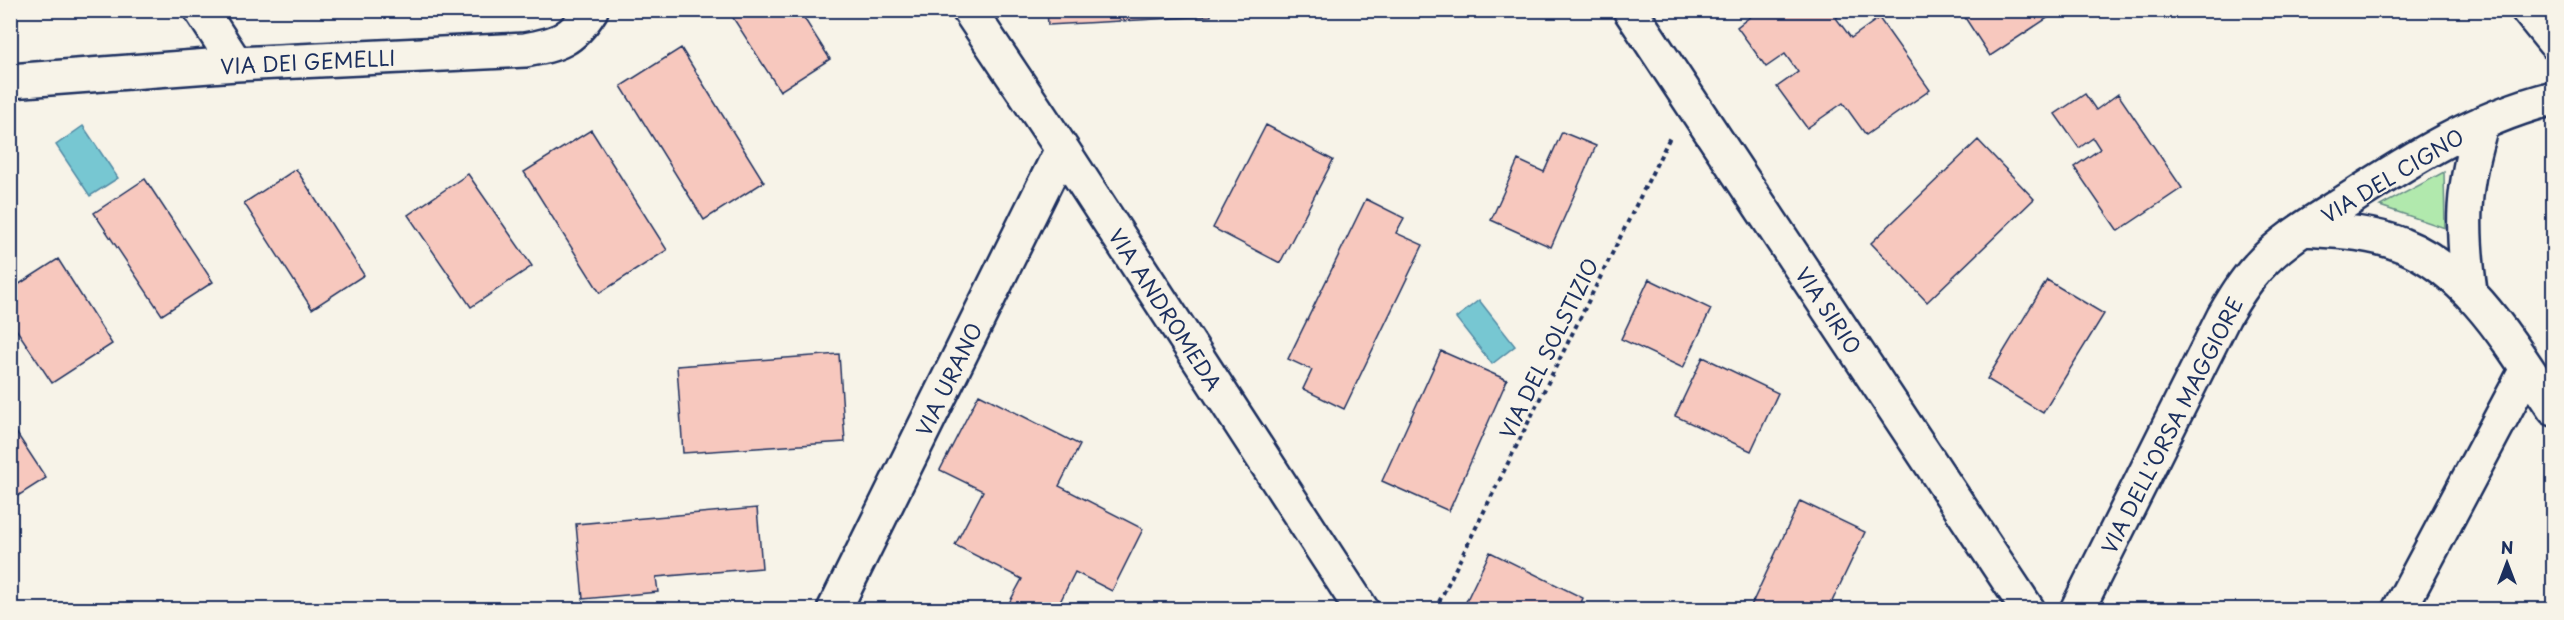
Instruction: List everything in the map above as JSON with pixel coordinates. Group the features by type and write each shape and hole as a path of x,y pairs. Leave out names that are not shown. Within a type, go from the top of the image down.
{"street":[{"path":"201,10 236,64"},
{"name":"VIA DEI GEMELLI","path":"10,81 236,64 525,50 560,43 575,32 591,10"},
{"name":"VIA ANDROMEDA","path":"969,10 1062,148 1362,609"},
{"name":"VIA SIRIO","path":"1629,10 2028,609"},
{"path":"2528,10 2553,42"},
{"name":"VIA DEL CIGNO","path":"2303,229 2440,142 2521,107 2553,98"},
{"name":"VIA DEL CIGNO","path":"2470,291 2464,245 2463,213 2466,182 2482,123"},
{"name":"VIA URANO","path":"834,609 1062,148"},
{"path":"2303,229 2354,233 2402,245 2428,258 2470,291 2553,409"},
{"name":"VIA DELL'ORSA MAGGIORE","path":"2077,609 2239,291 2265,260 2303,229"},
{"path":"2399,609 2527,369"}],"path":[{"name":"VIA DEL SOLSTIZIO","path":"1436,609 1688,99"}],"green space":[{"path":"2444,172 2445,228 2380,206"}],"water":[{"path":"83,126 118,178 90,196 56,145"},
{"path":"1479,300 1515,346 1492,364 1456,318"}],"building":[{"path":"728,10 799,10 830,59 780,91"},
{"path":"1047,10 1211,10 1211,16 1048,25"},
{"path":"1759,10 1846,10 1836,18 1851,38 1879,18 1930,90 1866,135 1843,103 1807,128 1777,87 1798,72 1785,54 1766,67 1737,27"},
{"path":"1960,10 2053,10 2055,13 1990,56"},
{"path":"681,48 764,182 704,220 621,86"},
{"path":"2085,94 2096,110 2118,94 2182,188 2118,231 2074,167 2100,149 2093,138 2079,148 2055,114"},
{"path":"1266,125 1333,160 1280,263 1213,228"},
{"path":"591,130 667,250 600,293 524,172"},
{"path":"1562,132 1596,146 1551,247 1491,220 1518,160 1544,172"},
{"path":"1978,140 2034,199 1927,302 1871,243"},
{"path":"296,169 364,275 312,309 244,203"},
{"path":"468,174 532,266 471,307 408,215"},
{"path":"145,179 213,282 162,315 94,213"},
{"path":"1366,199 1404,218 1396,233 1423,245 1344,409 1303,389 1312,370 1288,359"},
{"path":"58,259 112,344 52,383 10,320 10,290"},
{"path":"1649,279 1711,309 1683,368 1621,339"},
{"path":"2047,280 2104,314 2043,413 1987,379"},
{"path":"1441,351 1507,380 1449,511 1382,481"},
{"path":"839,354 845,442 683,453 677,366"},
{"path":"1703,357 1778,393 1751,451 1675,416"},
{"path":"979,394 1080,445 1059,486 1143,529 1112,591 1075,572 1056,610 1016,610 1008,605 1022,579 955,545 983,491 940,470"},
{"path":"10,423 46,478 10,501"},
{"path":"1800,501 1865,532 1828,610 1749,610"},
{"path":"757,508 762,568 656,577 658,592 583,599 576,524"},
{"path":"1490,552 1583,598 1578,610 1462,610"}]}
